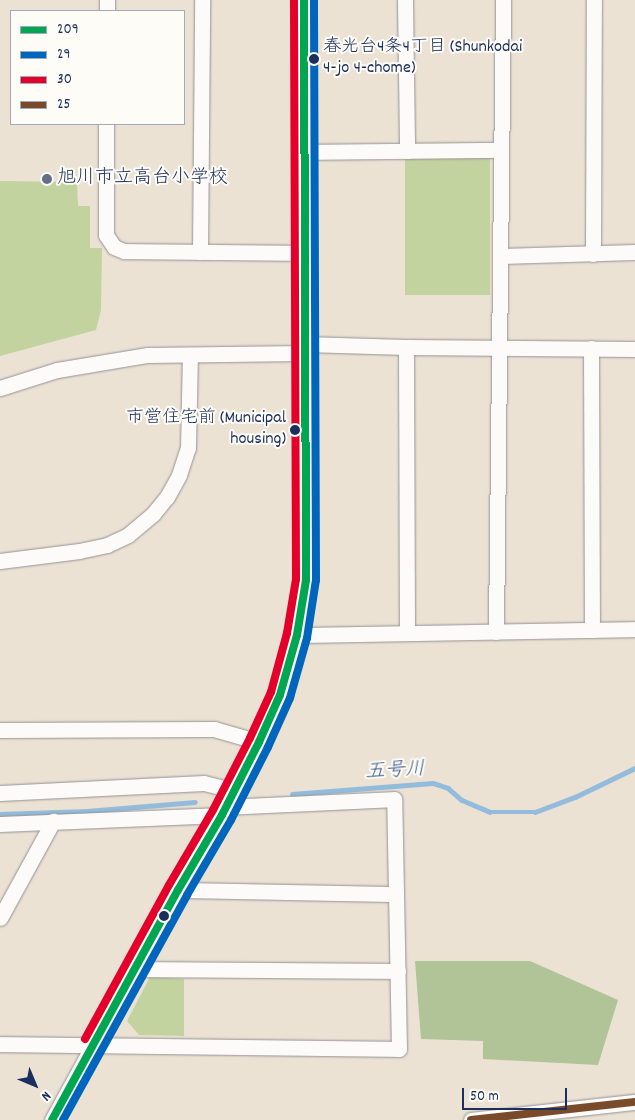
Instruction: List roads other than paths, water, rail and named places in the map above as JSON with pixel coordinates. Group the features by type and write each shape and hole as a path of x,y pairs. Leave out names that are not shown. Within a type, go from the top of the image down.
{"street":[{"path":"200,252 202,0"},
{"path":"52,1120 178,890 235,791 280,695 297,634 306,580 304,0"},
{"path":"405,0 407,151"},
{"path":"496,632 503,0"},
{"path":"593,254 594,0"},
{"path":"106,125 106,236 114,247 124,251 305,253"},
{"path":"304,152 500,150"},
{"path":"500,256 635,252"},
{"path":"406,347 407,633"},
{"path":"0,388 57,370 148,356 190,356 304,348 635,349"},
{"path":"592,348 592,630"},
{"path":"0,561 79,551 107,545 128,534 153,514 167,497 179,475 188,448 190,356"},
{"path":"297,634 635,630"},
{"path":"0,730 214,729 259,742"},
{"path":"0,793 204,783 235,791"},
{"path":"0,824 394,799 399,1049 0,1044"},
{"path":"0,918 53,821"},
{"path":"178,890 396,894"},
{"path":"136,969 398,971"},
{"path":"471,1120 635,1102"}],"waterway":[{"name":"五号川","path":"292,794 433,783 448,788 462,800 490,812 535,812 575,797 635,768"},
{"name":"五号川","path":"0,814 87,811 195,802"}],"place":[{"name":"春光台4条4丁目 (Shunkodai 4-jo 4-chome)","path":"314,59"},
{"name":"旭川市立高台小学校","path":"47,179"},
{"name":"市営住宅前 (Municipal housing)","path":"295,430"}]}
